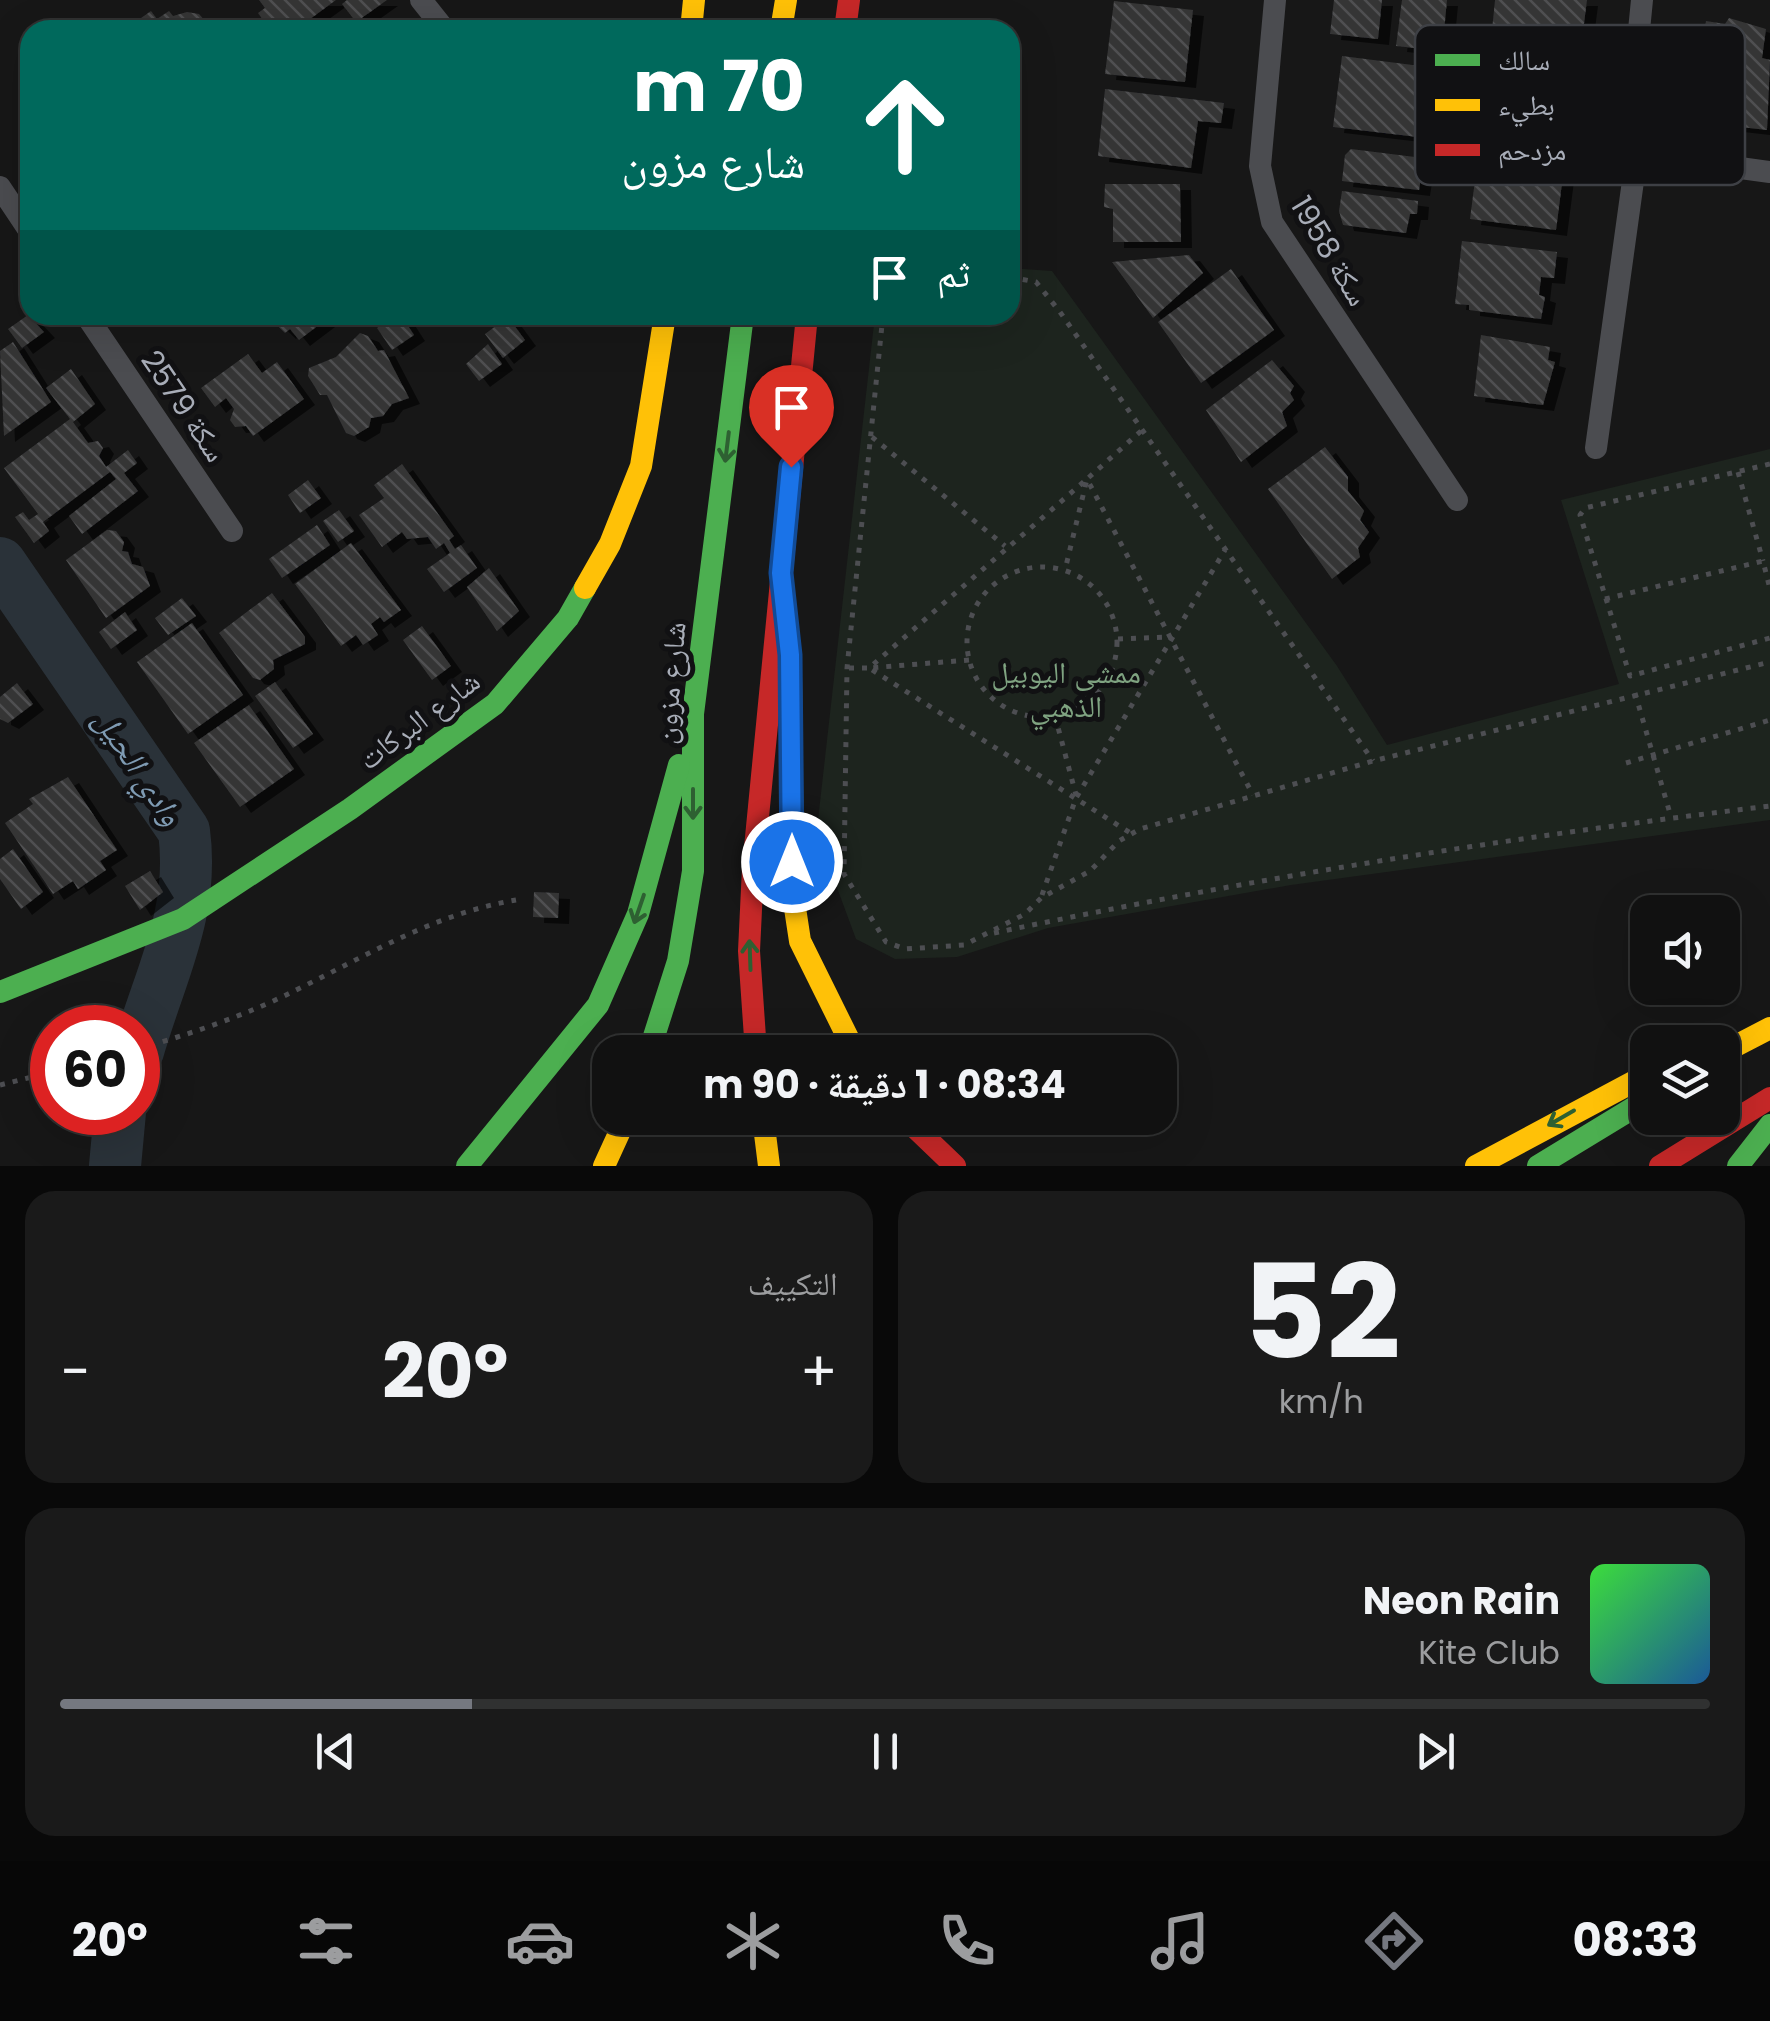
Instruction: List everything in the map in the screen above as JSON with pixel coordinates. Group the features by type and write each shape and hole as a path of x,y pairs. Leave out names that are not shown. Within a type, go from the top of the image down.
{"main road":[{"name":"شارع البركات","path":"0,992 182,919 344,814 495,704 568,618 610,544 641,466 663,325"},
{"name":"شارع مزون","path":"654,1035 678,961 693,870 694,714 742,325"},
{"path":"755,1035 749,951 753,868 806,325"},
{"path":"781,573 790,655 795,910 800,941 812,972 846,1035"},
{"path":"467,1166 543,1079 598,1005 638,914 694,714"},
{"path":"1740,1035 1770,1025"},
{"path":"1740,1042 1770,1025"},
{"path":"1476,1166 1630,1081"},
{"path":"1660,1166 1770,1098"},
{"path":"1538,1166 1630,1110"},
{"path":"1738,1166 1770,1125"},
{"path":"604,1166 618,1135"},
{"path":"765,1135 768,1166"},
{"path":"923,1135 955,1166"}],"street":[{"path":"421,0 437,20"},
{"name":"سكة 1958","path":"1275,0 1260,166 1272,222 1457,500"},
{"path":"1640,25 1642,0"},
{"path":"1745,169 1770,172"},
{"path":"1596,448 1632,185"},
{"path":"0,188 20,217"},
{"name":"سكة 2579","path":"93,325 232,531"}],"path":[{"path":"1020,279 1036,282 1373,761"},
{"path":"883,325 848,668 844,874 886,942 926,950 964,945 1024,914 1040,898 1090,871 1132,834 1252,795 1635,693 1770,662"},
{"path":"870,668 1141,431"},
{"path":"872,437 1005,546"},
{"path":"1770,464 1586,508 1580,515 1630,676 1770,638"},
{"path":"1738,472 1770,590"},
{"path":"1065,570 1087,479"},
{"path":"1087,479 1252,795"},
{"path":"1040,898 1076,798 1225,550"},
{"path":"1605,599 1762,560"},
{"path":"1022,569 1065,570 1091,584 1103,597 1117,639 1105,684 1079,708 1056,716 1026,716 1009,710 981,687 969,660 971,617 990,586 1022,569"},
{"path":"1117,639 1170,636"},
{"path":"848,668 969,660"},
{"path":"870,668 1132,834"},
{"path":"1635,693 1671,818"},
{"path":"1056,716 1076,798"},
{"path":"1626,763 1652,752 1770,720"},
{"path":"984,934 1188,892 1770,806"},
{"path":"160,1040 294,992 402,933 476,907 516,900"},
{"path":"0,1085 30,1078"}],"green space":[{"name":"ممشى اليوبيل الذهبي","path":"1020,269 1052,271 1337,666 1387,745 1619,684 1561,500 1770,449 1770,820 1291,885 1048,928 957,957 895,959 856,939 826,858 818,820 874,325 1020,325"}],"building":[{"path":"259,0 336,0 309,20 263,20 258,13 265,8"},
{"path":"347,0 387,0 359,20 354,20 342,4"},
{"path":"1334,0 1382,0 1378,39 1330,34"},
{"path":"1402,0 1447,0 1445,25 1415,25 1415,48 1396,46"},
{"path":"1495,0 1587,0 1584,25 1493,25"},
{"path":"1114,1 1193,10 1185,82 1105,74"},
{"path":"151,11 157,19 169,11 173,16 199,14 204,20 138,20"},
{"path":"1729,18 1766,29 1762,58 1770,60 1767,130 1745,127 1745,25 1705,25 1706,21 1725,24"},
{"path":"1342,56 1415,65 1415,137 1333,127"},
{"path":"1105,89 1224,103 1221,123 1198,121 1191,168 1098,156"},
{"path":"1351,149 1415,157 1415,185 1420,185 1419,190 1342,181 1345,155"},
{"path":"1105,184 1180,184 1181,242 1113,242 1113,209 1104,207"},
{"path":"1474,185 1562,185 1556,230 1470,219"},
{"path":"1342,191 1418,201 1417,214 1410,214 1406,233 1343,225 1339,211"},
{"path":"1462,241 1557,252 1554,278 1541,277 1539,295 1545,297 1541,319 1469,310 1469,305 1455,304"},
{"path":"1189,255 1203,273 1153,318 1112,262"},
{"path":"1231,269 1274,330 1201,383 1158,322"},
{"path":"20,321 20,325 37,325 44,332 22,348 8,329"},
{"path":"277,325 319,325 299,340 290,329 285,333"},
{"path":"408,325 414,335 392,350 377,328"},
{"path":"497,325 514,325 525,340 503,358 485,334"},
{"path":"360,333 368,336 378,351 384,350 409,398 392,404 383,416 371,418 369,427 354,436 346,433 327,395 320,395 308,376 309,368 336,357"},
{"path":"1481,335 1550,347 1548,360 1555,362 1543,405 1474,396"},
{"path":"13,342 51,402 4,436 0,351"},
{"path":"488,344 502,364 479,381 466,364"},
{"path":"248,354 262,373 277,362 304,399 253,436 246,426 235,427 230,420 234,409 226,398 215,407 201,388"},
{"path":"1272,360 1294,386 1290,393 1294,400 1282,412 1287,426 1241,462 1206,410"},
{"path":"71,369 95,404 73,422 88,443 98,441 103,448 99,456 106,467 128,450 137,463 124,473 138,491 82,534 69,516 116,479 110,472 43,522 49,531 34,543 15,517 23,512 29,520 38,514 4,468 70,419 46,388"},
{"path":"1325,447 1348,477 1348,491 1364,511 1360,520 1369,532 1358,548 1360,557 1332,579 1268,489"},
{"path":"402,464 454,536 449,540 455,549 461,545 477,568 444,592 427,569 450,553 444,543 436,549 428,537 407,539 402,532 382,547 359,515 384,498 374,485"},
{"path":"308,480 321,498 300,513 288,495"},
{"path":"339,510 354,531 338,542 323,521"},
{"path":"317,525 330,545 282,578 269,559"},
{"path":"107,530 116,531 124,542 122,551 128,552 132,564 143,567 150,586 106,618 66,560"},
{"path":"351,543 401,610 384,622 380,617 371,624 378,635 363,645 356,635 341,646 295,584"},
{"path":"489,568 519,611 497,631 467,587"},
{"path":"272,593 305,637 305,644 273,660 274,669 260,680 253,678 219,633"},
{"path":"182,598 196,616 168,635 155,618"},
{"path":"125,612 137,630 111,649 99,632"},
{"path":"192,623 243,695 188,734 137,662"},
{"path":"422,626 451,666 432,680 403,640"},
{"path":"275,682 313,734 293,748 255,696"},
{"path":"17,683 33,704 8,723 0,719 0,697"},
{"path":"249,705 294,769 240,807 194,743"},
{"path":"68,777 117,850 100,861 106,870 78,889 73,881 53,894 5,823 33,804 29,799"},
{"path":"13,849 43,892 21,909 0,879 0,859"},
{"path":"150,871 163,892 140,910 125,886"},
{"path":"534,892 559,893 558,918 533,917"}],"waterway":[{"name":"وادي الحيل","path":"0,563 184,831 185,890 153,1005"},
{"name":"وادي الحيل","path":"115,1166 118,1135"}],"traffic: fast":[{"path":"654,1035 678,961 693,871 693,714 742,325"},
{"path":"0,992 183,919 350,809 495,704 568,618 585,588"},
{"path":"467,1166 598,1005 638,914 679,765"},
{"path":"1538,1166 1630,1110"},
{"path":"1738,1166 1770,1125"}],"traffic: slow":[{"path":"692,20 694,0"},
{"path":"783,20 786,0"},
{"path":"585,588 610,544 641,466 663,325"},
{"path":"791,679 793,895 800,941 847,1035"},
{"path":"1740,1044 1770,1028"},
{"path":"1476,1166 1630,1084"},
{"path":"604,1166 618,1135"},
{"path":"765,1135 769,1166"}],"traffic: jam":[{"path":"846,20 849,0"},
{"path":"755,1035 749,951 753,868 806,325"},
{"path":"1660,1166 1770,1098"},
{"path":"923,1135 955,1166"}],"route":[{"path":"791,467 781,573 790,655 792,862"}]}
